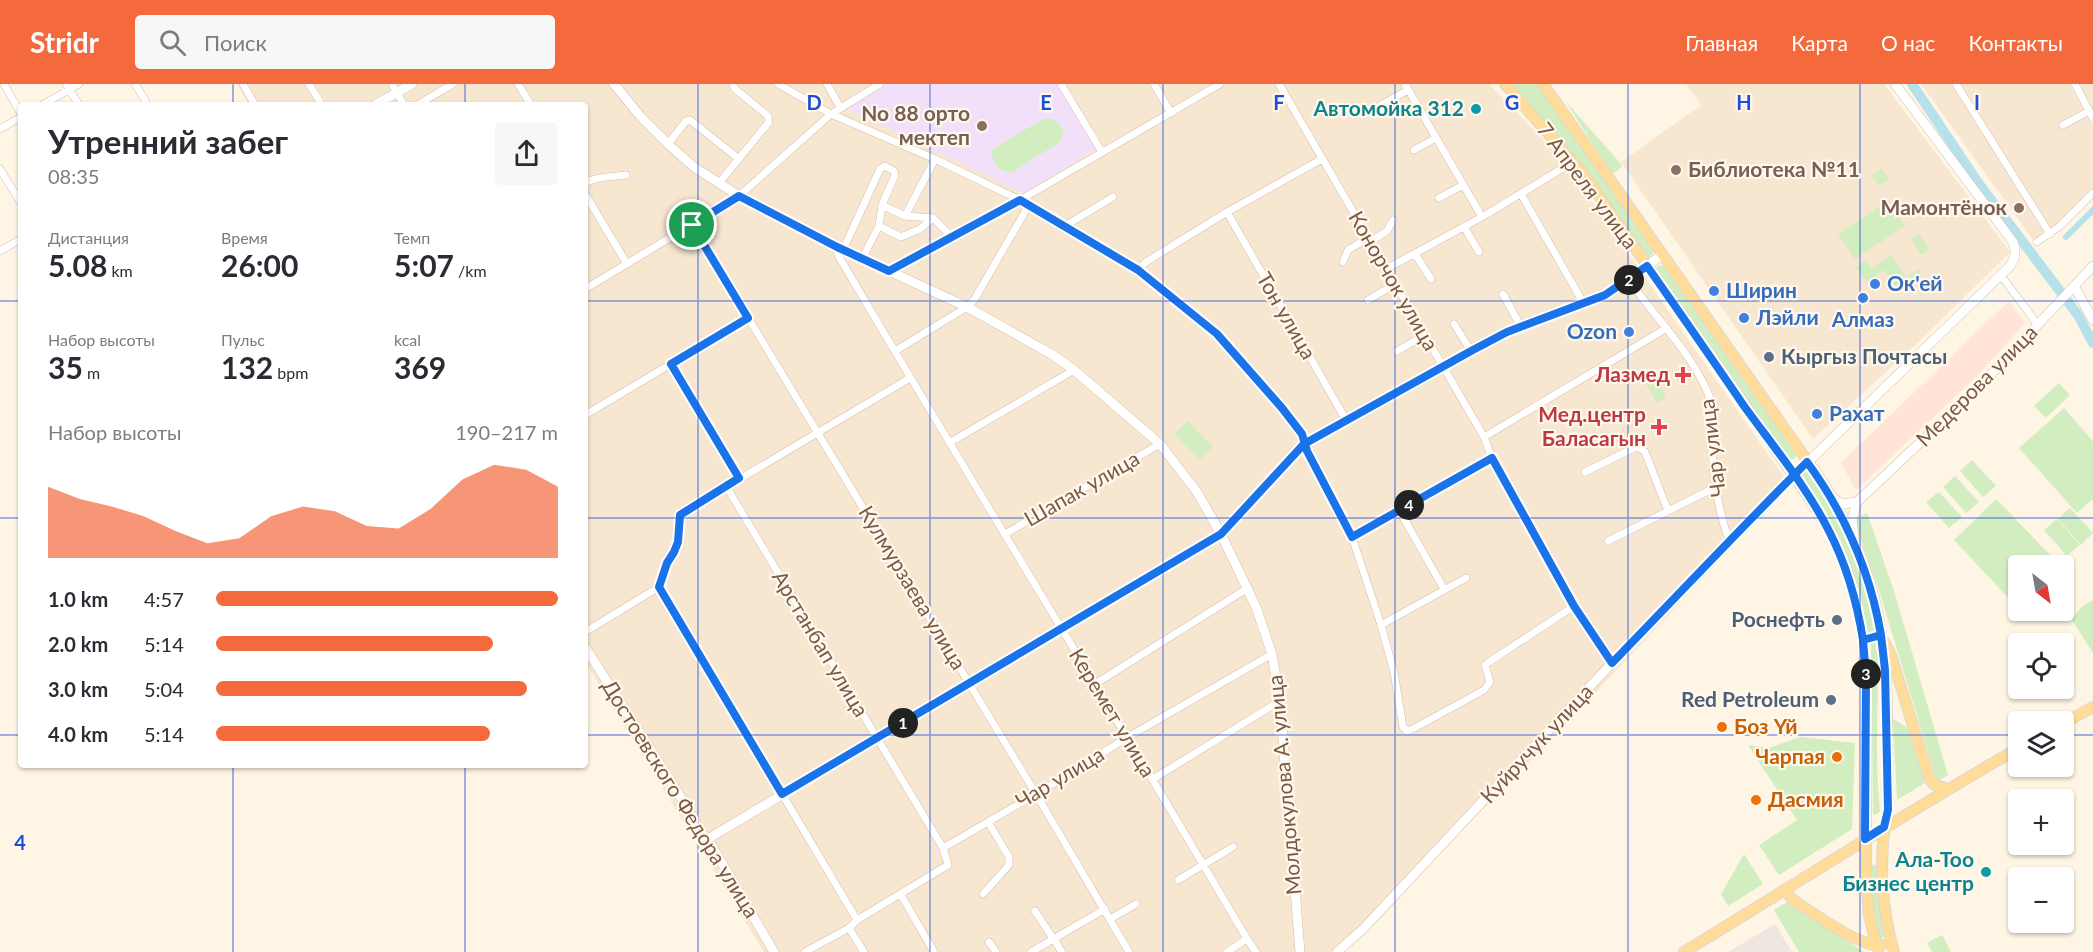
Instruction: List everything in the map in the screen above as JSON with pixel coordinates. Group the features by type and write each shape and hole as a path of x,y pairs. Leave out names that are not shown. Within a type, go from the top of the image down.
{"main road":[{"name":"7 Апреля улица","path":"1505,84 1573,162 1808,496 1830,531 1848,573 1863,640 1866,675 1867,896 1877,949"},
{"name":"7 Апреля улица","path":"1543,84 1833,498 1857,546 1871,588 1881,635 1885,670 1888,810 1884,827 1883,886 1893,948"},
{"path":"1863,640 1881,635 1891,655 1929,777 1933,784 1947,789"},
{"path":"2074,717 2093,707"},
{"path":"1684,952 1785,891 1884,827 2008,754"},
{"path":"1785,891 1793,900 1862,943 1877,949 1893,948"}],"street":[{"path":"4,84 18,110"},
{"path":"46,102 68,87 79,84"},
{"path":"135,84 146,102"},
{"path":"243,84 253,102"},
{"path":"309,84 320,102"},
{"path":"379,102 395,88 412,84"},
{"path":"422,102 453,84"},
{"path":"518,84 529,102"},
{"name":"Молдокулова А. улица","path":"614,84 641,117 694,167 739,196 862,259 967,307 1053,355 1074,370 1160,444 1197,492 1221,534 1248,588 1272,654 1280,701 1300,952"},
{"path":"719,183 769,122 769,118 734,88 733,84"},
{"path":"778,84 831,114 935,159 1029,205 1138,270 1222,339 1302,434 1304,444 1352,537 1381,625 1394,672 1403,727 1407,731 1484,690 1490,682 1485,665 1574,606"},
{"path":"827,84 840,107"},
{"path":"588,287 739,196 831,114 880,84"},
{"path":"1061,84 1102,152"},
{"path":"1154,84 1171,112"},
{"path":"889,271 1020,200 1220,84"},
{"name":"Конорчок улица","path":"1279,84 1484,437 1492,458 1574,606 1612,663"},
{"name":"Куйручук улица","path":"1337,952 1364,928 1612,663 1807,462 2003,278 2015,257 2016,248 2013,242 1895,84"},
{"path":"1956,84 2050,234"},
{"path":"2063,125 2091,114 2075,84"},
{"path":"68,87 77,102"},
{"path":"1381,105 1406,87 1482,218"},
{"path":"395,88 402,102"},
{"path":"0,129 18,118"},
{"path":"668,144 686,121 690,120 739,159"},
{"path":"1414,150 1436,138"},
{"path":"906,216 935,159"},
{"path":"1138,270 1146,262 1227,212 1322,159"},
{"path":"1386,269 1482,218 1573,162"},
{"path":"840,248 880,169 885,166 894,171 896,175 882,205 879,226 862,259"},
{"path":"0,169 18,198"},
{"path":"588,182 599,177 626,175"},
{"path":"1439,198 1463,185"},
{"path":"2037,242 2050,234 2093,193"},
{"path":"1521,194 1584,304"},
{"path":"1065,226 1113,197"},
{"path":"588,199 627,264"},
{"path":"882,205 906,216 933,218 952,237"},
{"path":"895,351 967,307 974,300 1029,205"},
{"name":"Тон улица","path":"1227,212 1346,420"},
{"path":"879,226 901,237 920,229 933,218"},
{"path":"1343,262 1348,250 1387,231 1393,220"},
{"name":"Кулмурзаева улица","path":"692,225 1129,952"},
{"path":"1464,227 1479,252"},
{"path":"0,251 18,241"},
{"name":"Керемет улица","path":"840,248 838,255 910,378 1256,952"},
{"path":"1415,254 1431,279"},
{"path":"706,840 1221,534 1304,444 1471,351 1521,327 1605,295 1662,255"},
{"name":"Медерова улица","path":"1857,502 1983,383 2093,266"},
{"path":"2003,278 2038,325"},
{"name":"Чар улица","path":"1629,280 1667,328 1704,386 1712,403 1712,451 1716,487 1724,527 1730,541"},
{"path":"1368,300 1395,284"},
{"path":"2071,288 2093,320"},
{"path":"1503,294 1521,327"},
{"path":"588,413 748,318"},
{"path":"1454,324 1471,351"},
{"path":"1484,437 1667,328"},
{"path":"1397,351 1425,335"},
{"path":"671,364 739,478"},
{"path":"949,443 1074,370"},
{"path":"588,630 659,587 667,563 678,542 680,515 910,378"},
{"name":"Шапак улица","path":"1005,534 1160,444"},
{"path":"1585,472 1636,447 1641,449 1645,452 1668,511"},
{"path":"1352,537 1492,458"},
{"name":"Арстанбап улица","path":"726,486 943,848 948,865 901,895"},
{"path":"1608,541 1716,487"},
{"path":"1833,498 1842,504 1857,502 1851,520 1857,546"},
{"path":"1399,510 1444,589"},
{"path":"1381,625 1466,578"},
{"path":"659,587 857,920"},
{"path":"1095,684 1248,588"},
{"name":"Достоевского Федора улица","path":"588,652 706,840 711,844 774,952"},
{"name":"Чар улица","path":"943,848 1272,654"},
{"path":"1153,779 1280,701"},
{"path":"983,894 1010,865 1009,857 988,822"},
{"path":"1178,880 1233,847"},
{"path":"805,952 849,928 857,920 901,895 934,952"},
{"path":"1110,919 1136,904"},
{"path":"1031,952 1105,909"},
{"path":"1035,911 1062,952"},
{"path":"849,928 864,952"},
{"path":"1227,952 1247,939"},
{"path":"989,942 996,952"}],"shaded area":[{"path":"237,84 1489,84 1563,160 1790,486 1563,727 1343,952 764,952 588,667 588,102 247,102"},
{"name":"No 88 орто мектеп","path":"886,84 1058,84 1097,148 1023,193 846,108"},
{"path":"1686,84 1884,84 2010,252 1926,335 1813,439 1621,162 1701,105"},
{"path":"1921,84 2071,84 2093,126 2093,189 2056,226 2034,241"},
{"path":"2078,84 2093,84 2093,112"},
{"path":"2009,301 2025,323 1977,376 1856,490 1841,463"},
{"path":"1775,924 1792,952 1728,952"}],"green space":[{"path":"1510,84 1537,84 1543,90 1645,239 1653,252 1651,257 1647,257"},
{"path":"1566,102 1623,166 1612,174"},
{"path":"1045,118 1056,122 1064,131 1060,142 1011,173 997,168 991,153 994,148"},
{"path":"1882,168 1889,179 1879,186 1872,176"},
{"path":"1888,201 1905,226 1855,259 1838,234"},
{"path":"1919,233 1930,250 1921,255 1911,239"},
{"path":"1891,255 1906,277 1919,269 1923,276 1899,292 1884,270 1866,282 1856,267 1866,260 1872,268"},
{"path":"1657,266 1665,266 1795,452 1796,458 1789,460 1656,269"},
{"path":"1654,376 1666,397 1657,403 1645,382"},
{"path":"2059,383 2070,395 2046,418 2034,406"},
{"path":"2064,408 2093,441 2093,499 2077,513 2019,448"},
{"path":"1188,421 1213,447 1199,460 1174,434"},
{"path":"1972,460 1996,486 1983,497 1960,471"},
{"path":"1808,470 1832,505 1852,546 1871,612 1874,632 1871,635 1867,633 1851,571 1837,532 1827,513 1802,479 1801,476"},
{"path":"1955,476 1979,502 1966,513 1943,487"},
{"path":"1939,492 1962,517 1949,528 1926,502"},
{"path":"1996,499 2050,555 2008,555 2008,597 1954,540"},
{"path":"2070,508 2093,533 2081,545 2058,519"},
{"path":"1867,513 1894,591 1948,775 1937,782 1879,590 1854,520"},
{"path":"2057,519 2080,545 2066,555 2044,530"},
{"path":"2093,600 2093,653 2073,621 2076,613"},
{"path":"1871,642 1878,642 1877,748 1880,811 1877,814 1873,814"},
{"path":"1893,719 1908,728 1925,783 1897,800"},
{"path":"1800,737 1855,743 1852,829 1779,875 1759,845 1797,820 1748,745 1769,748"},
{"path":"1744,854 1763,884 1728,906 1721,894"},
{"path":"1873,864 1876,866 1878,901 1884,936 1881,939 1878,935 1873,904 1871,866"},
{"path":"1787,902 1864,952 1799,952 1774,910"},
{"path":"1942,935 1951,952 1932,952 1927,943"}],"waterway":[{"path":"1912,84 1979,184 2078,315 2093,343"},
{"path":"2066,237 2093,210"}],"place":[{"name":"Автомойка 312","path":"1476,109"},
{"name":"No 88 орто мектеп","path":"982,126"},
{"name":"Библиотека №11","path":"1676,170"},
{"name":"Мамонтёнок","path":"2019,208"},
{"name":"Ок'ей","path":"1875,284"},
{"name":"Ширин","path":"1714,291"},
{"name":"Алмаз","path":"1863,298"},
{"name":"Лэйли","path":"1744,318"},
{"name":"Ozon","path":"1629,332"},
{"name":"Кыргыз Почтасы","path":"1769,357"},
{"name":"Лазмед","path":"1683,375"},
{"name":"Рахат","path":"1817,414"},
{"name":"Мед.центр Баласагын","path":"1659,427"},
{"name":"Роснефть","path":"1837,620"},
{"name":"Red Petroleum","path":"1831,700"},
{"name":"Боз Үй","path":"1722,727"},
{"name":"Чарпая","path":"1837,757"},
{"name":"Дасмия","path":"1756,800"},
{"name":"Ала-Тоо Бизнес центр","path":"1986,872"}],"route":[{"path":"692,225 739,196 889,271 1020,200 1138,270 1222,339 1302,434 1304,444 1307,451 1352,537 1492,458 1574,606 1612,663 1775,494 1794,476 1807,462 1832,498 1850,531 1864,565 1877,610 1881,635 1863,640 1866,675 1865,839 1884,827 1888,810 1885,670 1881,635 1863,640 1848,573 1820,513 1794,476 1715,364 1647,266 1605,295 1507,332 1304,444 1221,534 782,794 659,587 667,563 678,542 680,515 739,478 671,364 748,318 692,225"}]}
